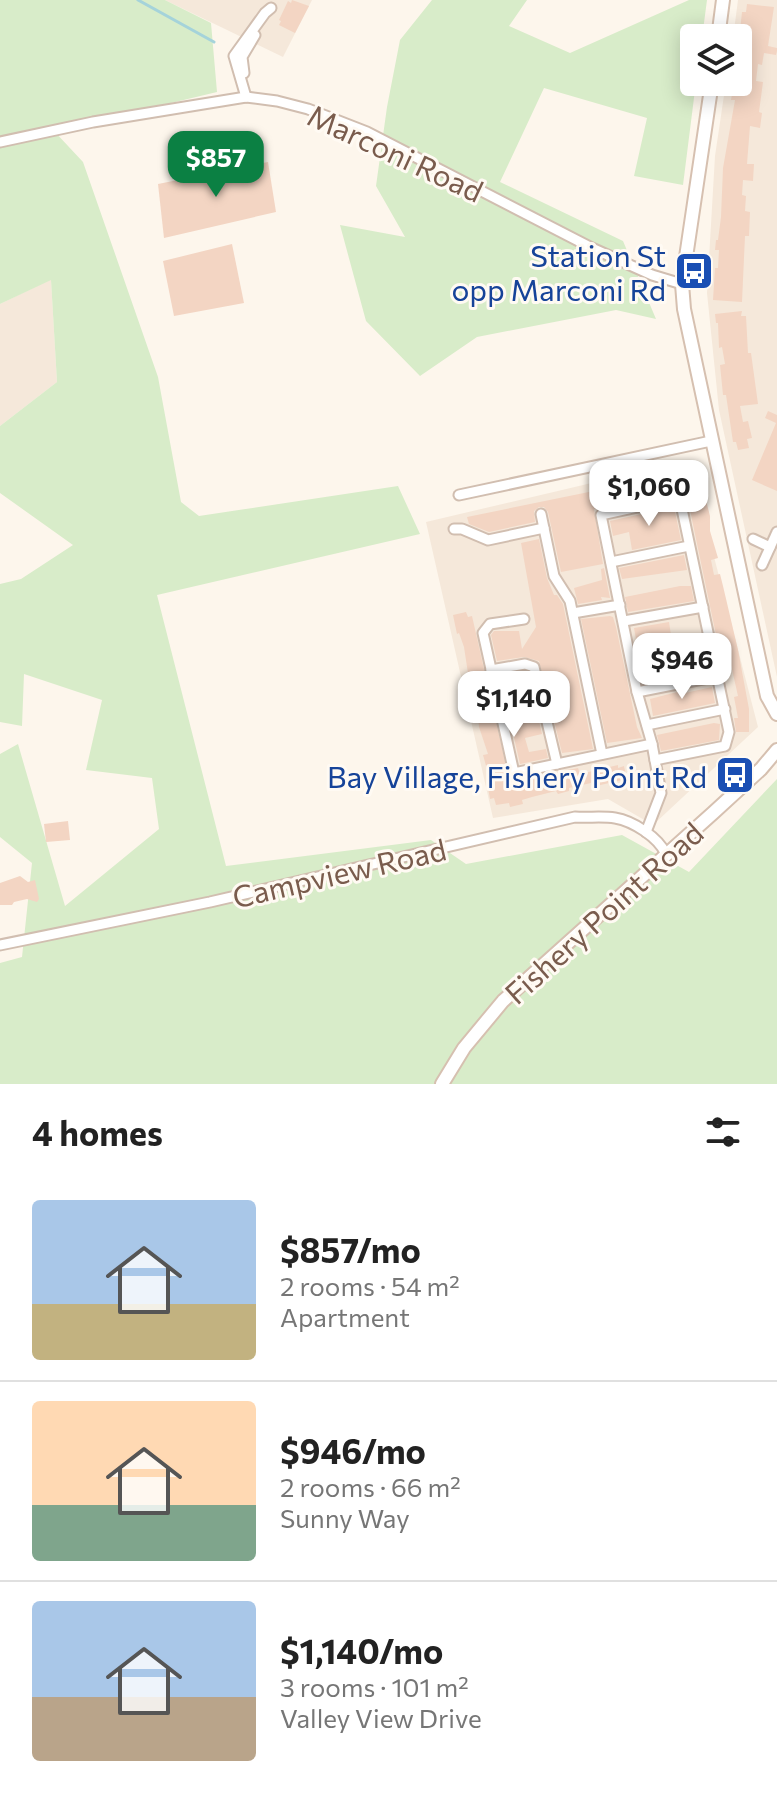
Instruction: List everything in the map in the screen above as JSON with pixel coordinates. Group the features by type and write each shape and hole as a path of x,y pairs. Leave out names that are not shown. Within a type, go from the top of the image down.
{"street":[{"path":"720,24 723,0"},
{"path":"271,8 242,57 246,97 234,56 271,8"},
{"path":"710,96 682,284 684,309 767,696 777,714"},
{"name":"Marconi Road","path":"0,142 93,122 246,97 277,101 308,109 367,132 616,259 659,278 682,284"},
{"path":"459,495 711,441"},
{"path":"646,832 661,793 601,515 678,494 729,732 725,746 655,760"},
{"path":"541,514 554,576 565,590 573,613 602,754"},
{"path":"454,529 462,529 488,540 544,528"},
{"path":"762,565 777,532"},
{"path":"753,539 770,547"},
{"path":"611,562 689,546"},
{"path":"573,613 620,605"},
{"path":"624,621 703,607"},
{"path":"524,619 495,623 485,627 483,633 514,773 652,744"},
{"path":"491,670 525,664 534,667 557,764"},
{"path":"637,692 718,676"},
{"path":"647,725 725,709"},
{"name":"Fishery Point Road","path":"442,1084 464,1048 503,1001 761,769 777,750"},
{"name":"Campview Road","path":"0,945 210,902 575,817 616,818 646,832 662,846 666,854"}],"shaded area":[{"path":"165,0 312,0 283,57"},
{"path":"738,0 777,0 777,677 719,410 707,293 715,156 724,96 752,96 752,24 735,24"},
{"path":"51,279 57,382 0,426 0,304"},
{"path":"689,460 758,727 653,825 608,799 493,818 426,522"}],"green space":[{"path":"0,0 165,0 211,23 217,92 54,131 83,162 158,377 181,502 199,516 398,486 420,534 157,595 226,866 431,840 466,864 622,835 689,872 777,779 777,1084 0,1084 0,963 22,957 32,863 0,837 0,754 18,744 65,906 159,829 152,778 86,770 102,700 24,674 22,726 0,722 0,584 21,579 73,545 0,493 0,426 57,382 51,280 0,304"},
{"path":"432,0 527,0 509,26 570,53 689,0 707,0 704,24 680,24 680,96 694,96 683,185 634,176 647,118 544,88 500,182 623,241 656,319 616,310 477,337 420,376 366,321 340,225 405,237 376,186 400,40"}],"building":[{"path":"292,0 309,6 295,33 279,25 288,1 291,3"},
{"path":"747,4 774,7 768,46 777,48 777,51 776,55 764,53 762,65 758,64 756,81 763,82 759,112 762,113 760,128 750,126 747,164 754,164 753,181 743,180 745,211 750,212 749,236 745,236 742,302 713,300 715,268 718,268 719,250 715,250 721,217 723,168 735,100 731,100 732,96 752,96 752,24 741,24 742,12 746,12"},
{"path":"268,162 276,212 164,238 158,184"},
{"path":"232,244 244,303 174,316 163,261"},
{"path":"742,311 741,316 746,316 748,353 751,353 758,404 740,406 743,422 748,421 752,438 747,439 749,448 738,450 736,442 733,442 726,395 723,395 720,365 725,364 722,347 719,348 715,314"},
{"path":"768,411 777,415 777,491 752,480 776,423 765,418"},
{"path":"694,465 695,470 698,469 718,558 711,560 714,575 720,574 738,650 749,709 749,732 736,732 734,718 738,718 734,697 738,696 731,665 724,667 720,654 685,486 676,483 671,487 671,492 594,509 603,564 561,572 548,512 544,507 534,511 535,522 489,532 469,524 467,517 682,473 680,468"},
{"path":"674,507 681,540 632,550 629,532 613,536 610,521"},
{"path":"539,539 547,578 554,595 563,604 593,749 562,753 539,661 524,657 497,661 491,635 494,631 519,631 522,649 536,627 521,543"},
{"path":"684,555 687,570 622,579 619,568"},
{"path":"604,568 610,598 601,597 602,600 578,604 574,588 602,580 601,569"},
{"path":"691,586 694,601 628,612 625,597"},
{"path":"466,612 468,617 472,616 509,779 578,768 580,774 618,765 618,768 624,766 626,776 621,777 622,780 592,787 591,783 558,794 556,791 522,800 523,804 510,807 509,803 496,805 494,798 490,799 488,788 492,787 483,755 488,754 479,727 476,695 469,680 464,647 453,615"},
{"path":"610,616 616,627 642,738 607,743 581,619"},
{"path":"669,622 671,635 645,640 645,643 637,645 634,628"},
{"path":"678,658 682,675 666,678 658,677 657,672 649,673 648,663"},
{"path":"528,673 542,734 525,738 529,752 546,749 548,758 520,764 500,676"},
{"path":"712,687 715,703 653,716 650,699"},
{"path":"720,724 719,740 661,751 657,735"},
{"path":"68,821 70,840 46,842 44,824"},
{"path":"20,876 28,882 35,880 37,902 27,899 12,905 0,905 0,883"}],"waterway":[{"path":"138,0 214,42"}],"place":[{"name":"Station St opp Marconi Rd","path":"694,271"},
{"name":"Bay Village, Fishery Point Rd","path":"735,775"}]}
